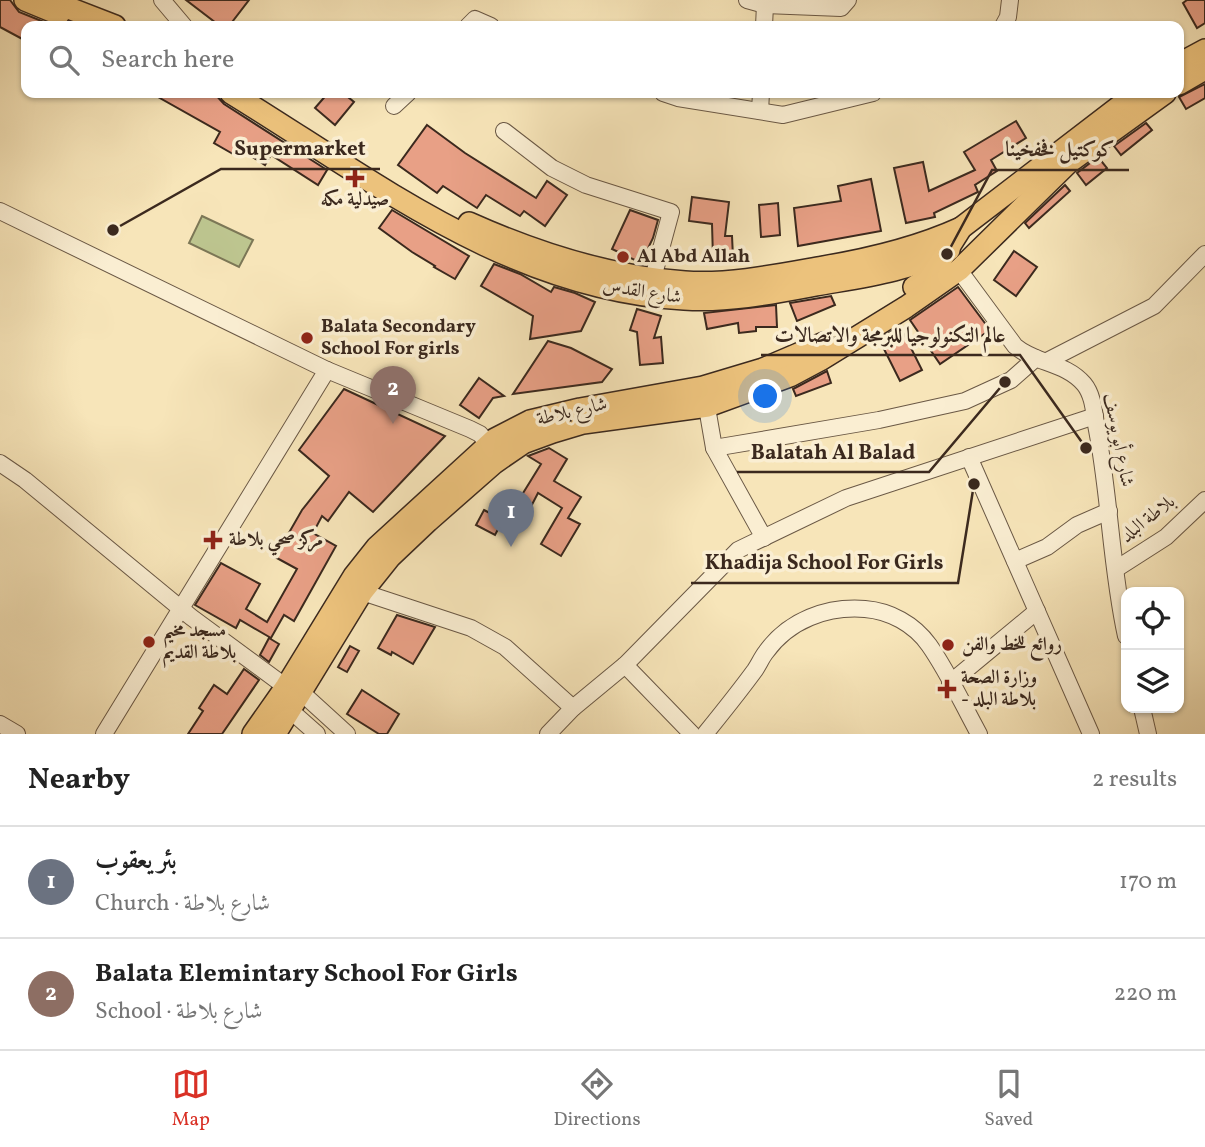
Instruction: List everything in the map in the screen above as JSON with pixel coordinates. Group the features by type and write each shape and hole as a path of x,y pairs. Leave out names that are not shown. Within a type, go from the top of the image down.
{"main road":[{"path":"26,0 78,21"},
{"path":"48,0 102,21"},
{"path":"1184,61 1205,50"},
{"path":"1184,81 1205,69"},
{"name":"شارع القدس","path":"239,98 392,195 491,249 535,268 621,292 686,299 755,296 877,273 978,232 1068,163"},
{"name":"شارع القدس","path":"260,98 420,197 465,221 506,239 569,260 653,278 687,282 741,280 868,259 936,239 952,241"},
{"path":"952,241 1131,98"},
{"path":"1068,163 1158,98"},
{"name":"شارع بلاطة","path":"275,734 354,576 377,547 494,452 583,423 790,376 906,307 959,270 1068,163"},
{"name":"شارع بلاطة","path":"705,396 832,339 926,279 952,241"},
{"name":"شارع بلاطة","path":"253,734 293,697 362,592 390,557 494,452"}],"street":[{"path":"162,0 180,21"},
{"path":"747,0 765,5 841,8 848,0"},
{"path":"1006,21 1010,0"},
{"path":"764,21 765,5"},
{"path":"394,106 403,98"},
{"path":"678,98 783,115 853,98"},
{"path":"760,111 761,98"},
{"path":"503,131 552,168 586,185 671,212 653,278"},
{"path":"0,211 327,370 470,429 480,434 494,452"},
{"path":"715,448 879,420 965,401 1154,306 1205,254"},
{"name":"شارع أبو يوسف","path":"959,270 1015,346 1068,370 1090,392 1109,511 1121,612"},
{"path":"104,734 327,370"},
{"path":"705,396 715,448 764,538"},
{"path":"548,734 573,708 625,664 738,550 846,498 1095,416"},
{"path":"970,457 1090,734"},
{"path":"0,463 25,480 180,609 293,697 346,734"},
{"name":"بلاطة البلد","path":"1116,569 1166,537 1205,500"},
{"path":"1015,561 1047,547 1077,525 1109,511"},
{"path":"362,592 471,628 505,647 573,708"},
{"path":"705,734 757,667 766,651 783,633 803,620 825,611 849,608 873,610 907,623 928,644 979,734"},
{"path":"950,683 1037,611"},
{"path":"625,664 692,734"},
{"path":"293,697 317,734"},
{"path":"1143,713 1148,734"},
{"path":"0,724 17,734"}],"green space":[{"path":"202,216 253,240 239,267 189,243"}],"building":[{"path":"0,0 10,0 19,12 42,21 21,21 21,38 0,27"},
{"path":"186,0 249,0 233,21 213,21"},
{"path":"1187,0 1205,0 1205,23 1197,28 1183,3"},
{"path":"1205,84 1205,98 1186,109 1180,98 1184,98 1184,94"},
{"path":"160,98 219,98 327,170 318,185 271,155 265,165 237,147 233,154 214,143 220,132"},
{"path":"324,98 349,98 354,102 335,125 315,108"},
{"path":"1016,121 1026,138 991,160 997,171 975,185 978,192 934,213 935,217 906,223 894,168 923,162 929,191 975,170 964,152"},
{"path":"1146,123 1152,130 1121,155 1114,146"},
{"path":"427,125 465,153 536,198 547,181 567,195 545,226 524,211 520,216 486,195 477,208 443,186 437,193 398,165"},
{"path":"1098,157 1107,168 1086,185 1077,173"},
{"path":"871,179 881,231 798,246 794,208 841,201 838,186"},
{"path":"1065,185 1070,191 1029,228 1025,223"},
{"path":"692,197 729,202 725,236 732,236 733,257 713,258 712,224 689,221"},
{"path":"778,203 780,235 761,237 759,205"},
{"path":"392,210 469,256 455,279 379,228"},
{"path":"630,210 658,220 641,263 612,249"},
{"path":"1014,251 1037,267 1016,296 994,280"},
{"path":"494,264 520,274 551,292 554,287 595,302 581,331 530,339 533,316 481,286"},
{"path":"958,287 990,330 940,364 910,320"},
{"path":"831,296 835,305 797,321 790,303"},
{"path":"776,305 777,327 756,327 756,331 739,333 738,323 707,329 704,313"},
{"path":"637,309 661,316 654,338 661,337 663,363 640,365 637,332 630,330"},
{"path":"900,326 922,370 900,381 879,339"},
{"path":"548,341 571,348 612,369 602,382 513,394"},
{"path":"827,371 831,383 796,396 793,389"},
{"path":"479,378 504,396 493,398 479,418 460,405"},
{"path":"344,389 445,436 373,512 349,492 328,521 322,516 313,533 336,546 294,621 284,615 271,638 240,620 236,628 195,605 221,563 260,584 246,609 267,622 297,569 275,557 302,510 329,476 299,450"},
{"path":"549,448 567,459 554,481 581,497 568,518 580,524 561,556 541,544 562,508 538,493 521,526 499,514 510,493 520,498 541,464 528,456"},
{"path":"484,510 503,520 495,535 476,525"},
{"path":"397,615 435,627 413,664 392,652 391,655 378,648"},
{"path":"269,638 279,644 269,662 260,655"},
{"path":"350,646 359,651 347,672 338,667"},
{"path":"244,669 259,680 222,734 188,734 203,711 199,708 214,685 227,694"},
{"path":"362,690 399,714 387,734 379,734 347,714"}],"place":[{"name":"صيدلية مكه","path":"355,178"},
{"name":"Supermarket","path":"113,230"},
{"name":"كوكتيل فخفخينا","path":"947,254"},
{"name":"Al Abd Allah","path":"623,257"},
{"name":"Balata Secondary School For girls","path":"307,338"},
{"name":"Balatah Al Balad","path":"1005,382"},
{"name":"Balata Elemintary School For Girls","path":"393,424"},
{"name":"عالم التكنولوجيا للبرمجة والاتصالات","path":"1086,448"},
{"name":"Khadija School For Girls","path":"974,484"},
{"name":"مركز صحي بلاطة","path":"213,540"},
{"name":"بئر يعقوب","path":"511,547"},
{"name":"مسجد مخيم بلاطة القديم","path":"149,642"},
{"name":"روائع للخط والفن","path":"948,645"},
{"name":"وزارة الصحة - بلاطة البلد","path":"947,689"}]}
